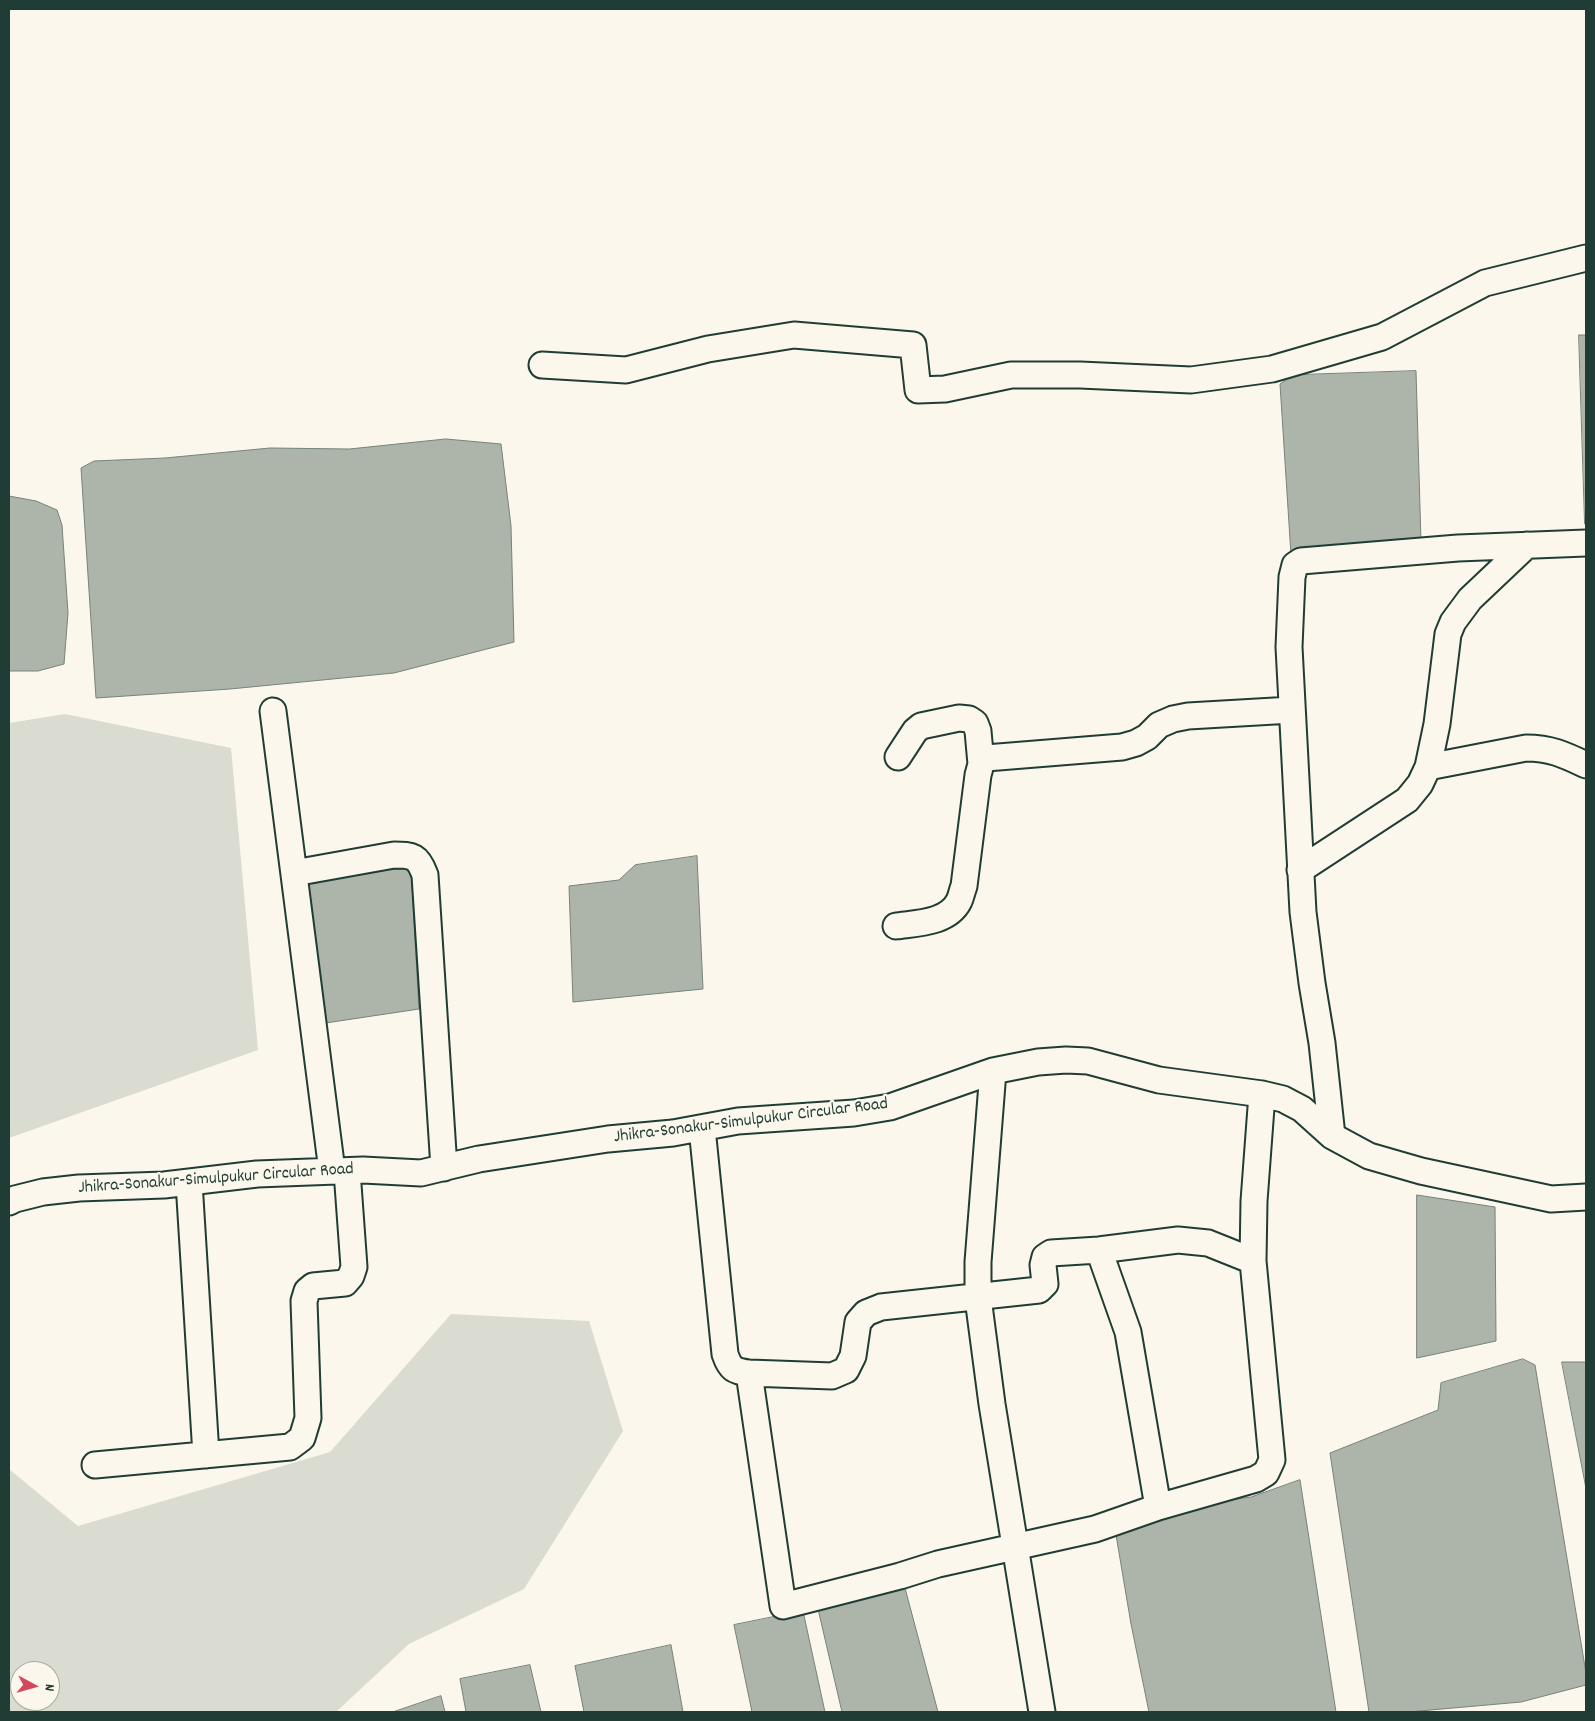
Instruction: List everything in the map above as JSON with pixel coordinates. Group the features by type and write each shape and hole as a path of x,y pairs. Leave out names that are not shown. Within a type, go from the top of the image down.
{"street":[{"path":"542,365 626,370 708,349 794,335 913,345 918,390 946,388 1011,375 1080,375 1191,380 1272,369 1382,337 1485,283 1586,258"},
{"path":"1332,1136 1322,1043 1303,912 1300,870 1289,647 1292,576 1295,565 1301,561 1458,548 1586,543"},
{"path":"1300,870 1407,800 1420,784 1428,767 1437,724 1448,634 1460,610 1527,545"},
{"path":"981,764 986,758 995,756 1122,747 1147,737 1159,725 1188,716 1292,710"},
{"path":"94,1464 290,1447 302,1438 308,1418 304,1302 307,1291 313,1286 345,1283 351,1276 354,1267 294,873 273,711"},
{"path":"896,926 936,919 949,913 959,902 964,886 981,764 978,731 975,724 969,719 959,718 921,726 915,731 898,757"},
{"path":"1428,767 1526,748 1541,748 1555,751 1586,766"},
{"path":"294,873 394,855 410,855 420,862 425,875 444,1168"},
{"name":"Jhikra-Sonakur-Simulpukur Circular Road","path":"9,1202 52,1191 79,1188 128,1188 257,1174 339,1171 421,1173 479,1159 608,1139 673,1133 738,1121 854,1112 890,1106 992,1071 1038,1062 1088,1061 1159,1080 1262,1094 1283,1099 1302,1109 1332,1136 1369,1156 1421,1171 1550,1199 1586,1197"},
{"path":"992,1071 978,1262 978,1298 992,1404 1042,1712"},
{"path":"748,1373 783,1606 900,1576 938,1564 1095,1529 1158,1507 1256,1479 1266,1473 1272,1460 1252,1261 1254,1201 1262,1094"},
{"path":"702,1128 725,1354 728,1363 735,1371 832,1376 846,1370 853,1356 858,1322 866,1313 881,1307 1040,1290 1045,1284 1043,1265 1045,1257 1051,1253 1191,1240 1208,1243 1252,1261"},
{"path":"189,1182 206,1454"},
{"path":"1099,1250 1128,1332 1158,1507"}],"shaded area":[{"path":"1579,335 1586,335 1586,524 1585,524"},
{"path":"1416,371 1421,542 1291,555 1280,384 1293,375"},
{"path":"446,439 501,444 511,526 514,642 394,673 230,689 96,698 81,468 94,461 165,458 270,448 349,449"},
{"path":"9,496 36,501 57,510 62,525 68,613 64,664 38,671 9,671"},
{"path":"65,714 231,748 258,1050 9,1138 9,723"},
{"path":"697,856 703,989 573,1002 569,886 619,880 635,865"},
{"path":"411,868 419,1009 319,1024 304,879"},
{"path":"1417,1195 1495,1207 1496,1341 1417,1358"},
{"path":"451,1314 589,1321 623,1431 524,1589 409,1644 336,1712 9,1712 9,1469 78,1526 330,1452"},
{"path":"1523,1359 1535,1365 1586,1673 1586,1685 1521,1702 1408,1712 1369,1712 1330,1453 1438,1410 1441,1383"},
{"path":"1562,1362 1586,1362 1586,1488"},
{"path":"1300,1480 1336,1712 1149,1712 1131,1624 1114,1523 1142,1513 1251,1497"},
{"path":"905,1588 938,1712 842,1712 818,1609"},
{"path":"803,1611 825,1712 752,1712 734,1625"},
{"path":"671,1645 683,1712 584,1712 575,1666"},
{"path":"530,1665 541,1712 466,1712 460,1679"},
{"path":"441,1696 445,1712 393,1712"}]}
